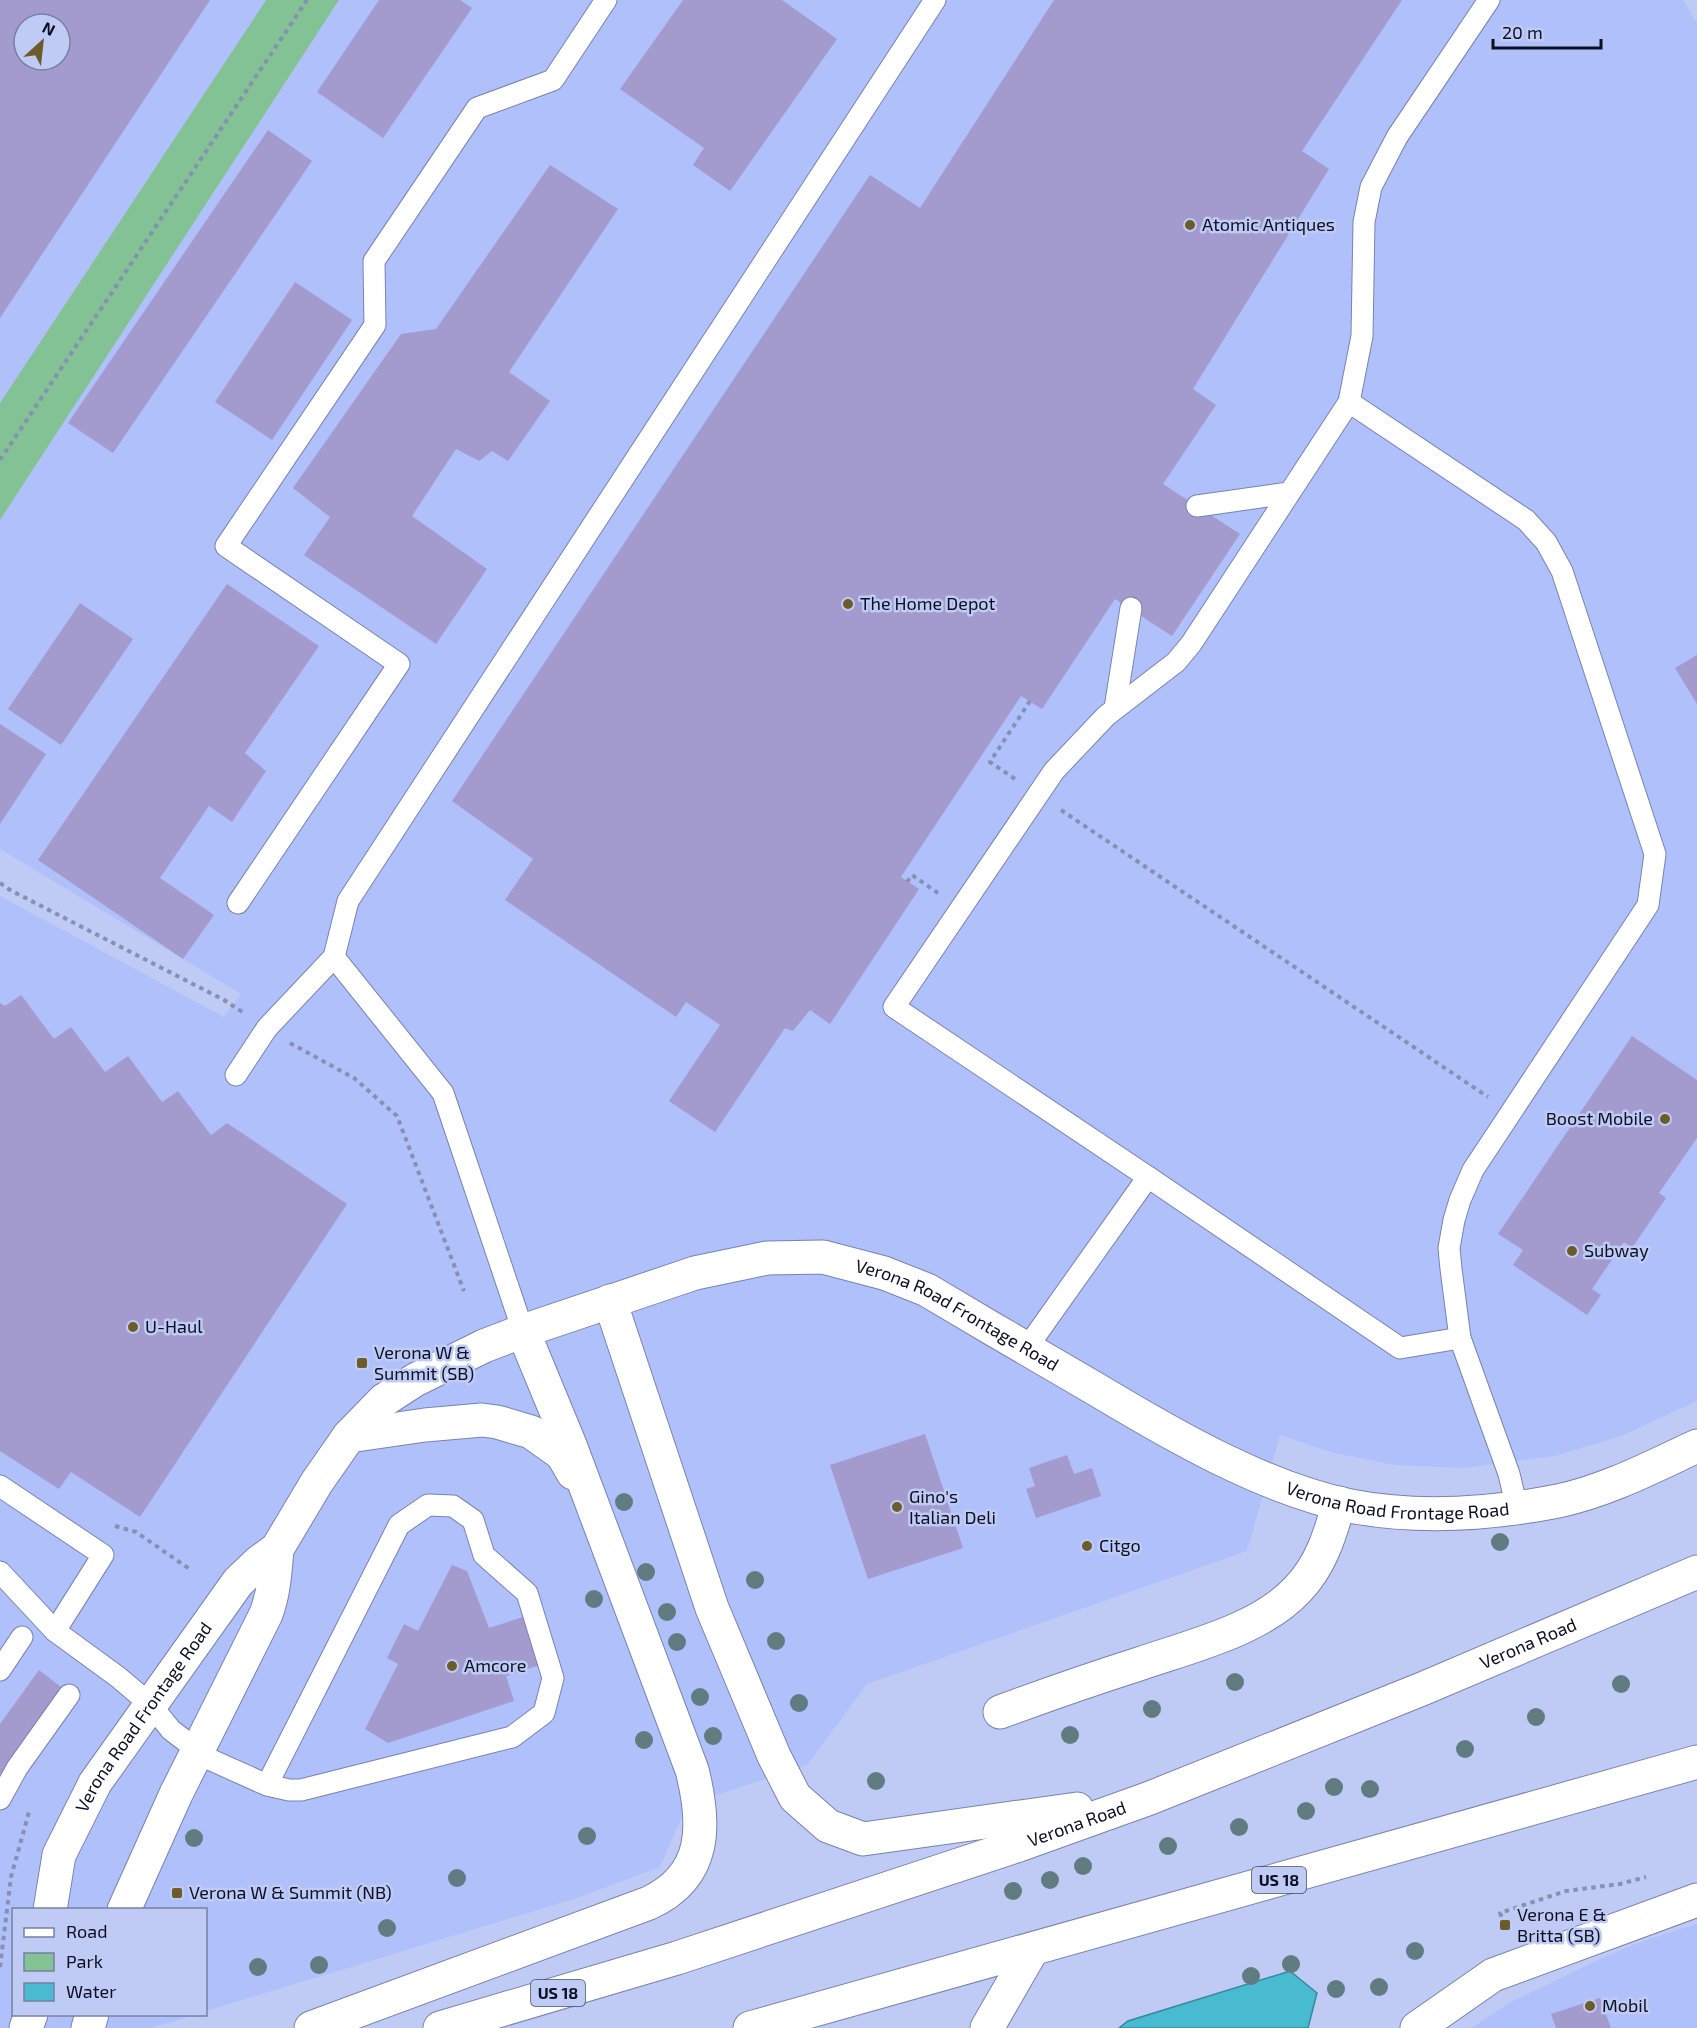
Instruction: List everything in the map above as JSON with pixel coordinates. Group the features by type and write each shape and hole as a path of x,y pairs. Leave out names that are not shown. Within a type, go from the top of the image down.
{"main road":[{"name":"Verona Road Frontage Road","path":"50,1908 59,1855 95,1783 238,1582 277,1549 317,1482 349,1436 384,1400 415,1380 484,1346 695,1273 767,1258 824,1257 884,1273 927,1290 1172,1434 1273,1481 1339,1503 1366,1508 1407,1512 1467,1512 1517,1508 1557,1501 1602,1488 1697,1446"},
{"path":"610,1301 712,1608 774,1756 795,1797 828,1826 863,1839 1150,1798"},
{"path":"311,2028 662,1897 686,1874 694,1856 700,1828 700,1809 692,1770 570,1445 523,1331"},
{"path":"349,1436 425,1425 482,1420 531,1432 562,1454 593,1509"},
{"path":"1000,1712 1206,1641 1254,1621 1275,1609 1298,1589 1320,1559 1339,1503"},
{"name":"Verona Road Frontage Road","path":"125,1908 198,1750 266,1614 275,1580 277,1549"},
{"name":"Verona Road","path":"440,2028 677,1958 988,1856 1150,1798 1422,1689 1697,1572"},
{"name":"US 18","path":"750,2028 1697,1762"},
{"path":"1416,2028 1493,1975 1697,1900"},
{"path":"987,2028 1032,1950"}],"lane":[{"path":"238,903 399,664 226,546 375,325 374,261 477,108 553,80 606,0"},
{"path":"236,1075 267,1028 334,957 348,901 935,0"},
{"path":"1460,1338 1400,1348 894,1007 1054,771 1115,708 1176,662 1196,636 1349,402 1362,336 1364,222 1371,187 1397,137 1489,0"},
{"path":"1349,402 1526,520 1546,542 1562,571 1655,854 1648,905 1473,1170 1454,1220 1449,1248 1460,1338 1509,1474 1517,1508"},
{"path":"1197,507 1288,493"},
{"path":"1115,708 1131,608"},
{"path":"334,957 443,1093 523,1331"},
{"path":"1026,1349 1148,1177"},
{"path":"0,1486 103,1555 55,1631"},
{"path":"0,1572 55,1631 118,1677 151,1705 171,1730 198,1750 220,1765 267,1785 301,1790 512,1737 544,1713 553,1678 527,1593 484,1556 473,1520 453,1506 428,1505 399,1525 267,1785"},
{"path":"0,1670 22,1637"},
{"path":"0,1799 16,1768 69,1695"}],"path":[{"path":"0,460 308,0"},
{"path":"1030,701 990,762 1511,1112"},
{"path":"908,882 912,875 961,908"},
{"path":"1504,1925 1500,1913 1566,1892 1620,1884 1646,1877"}],"shaded area":[{"path":"0,0 266,0 0,403"},
{"path":"339,0 1683,0 1697,23 1697,1401 1621,1436 1555,1456 1462,1468 1395,1465 1330,1452 1280,1435 1247,1551 867,1684 807,1765 687,1805 660,1867 577,1898 207,2011 207,1908 12,1908 12,2016 192,2016 151,2028 0,2028 0,896 224,1017 241,994 0,849 0,520"},
{"path":"1697,1924 1697,2028 1471,2028 1509,2003 1606,1956 1646,1940"}],"green space":[{"path":"266,0 339,0 0,520 0,403"}],"water":[{"path":"1290,1971 1317,1993 1308,2028 1119,2028 1128,2021"}],"building":[{"path":"0,0 210,0 0,318"},
{"path":"379,0 460,0 472,8 383,138 317,92"},
{"path":"683,0 782,0 837,39 730,191 693,165 704,148 620,89"},
{"name":"The Home Depot","path":"1054,0 1402,0 1302,151 1329,169 1193,389 1216,405 1163,484 1240,534 1172,636 1115,599 1042,709 1021,696 901,877 919,889 830,1024 810,1010 793,1031 785,1028 715,1132 669,1101 720,1025 686,1002 676,1017 505,900 533,859 452,801 870,175 920,208"},
{"path":"268,130 312,161 113,453 68,423"},
{"path":"550,165 618,209 509,372 550,401 508,461 492,451 479,461 456,449 412,516 487,569 436,644 304,555 330,517 293,488 401,334 436,329"},
{"path":"295,282 352,320 272,440 215,402"},
{"path":"227,584 319,646 245,753 266,771 232,822 209,806 160,878 214,915 183,959 38,860"},
{"path":"80,603 133,639 61,745 8,709"},
{"path":"1697,655 1697,704 1675,668"},
{"path":"0,724 46,754 0,824"},
{"name":"U-Haul","path":"21,995 54,1039 71,1027 105,1072 128,1056 162,1102 178,1091 211,1135 227,1123 347,1204 140,1517 71,1472 59,1489 0,1451 0,1003 5,1006"},
{"path":"1632,1036 1697,1080 1697,1138 1659,1193 1666,1198 1632,1248 1624,1242 1592,1289 1601,1295 1587,1315 1513,1265 1523,1250 1498,1234"},
{"name":"Gino's Italian Deli","path":"925,1434 963,1548 868,1579 830,1465"},
{"path":"1067,1455 1074,1474 1092,1468 1101,1496 1036,1518 1026,1489 1035,1486 1029,1468"},
{"path":"452,1565 467,1571 489,1628 523,1617 540,1665 506,1676 514,1701 388,1743 365,1729 398,1664 387,1658 404,1624 418,1631"},
{"path":"39,1670 61,1687 0,1774 0,1724"},
{"name":"Mobil","path":"1600,1998 1611,2028 1556,2028 1551,2014"}],"place":[{"name":"Atomic Antiques","path":"1190,225"},
{"name":"The Home Depot","path":"848,604"},
{"name":"Boost Mobile","path":"1665,1119"},
{"name":"Subway","path":"1572,1251"},
{"name":"U-Haul","path":"133,1327"},
{"name":"Verona W & Summit (SB)","path":"362,1363"},
{"name":"Gino's Italian Deli","path":"897,1507"},
{"name":"Citgo","path":"1087,1546"},
{"name":"Amcore","path":"452,1666"},
{"name":"Verona W & Summit (NB)","path":"177,1893"},
{"name":"Verona E & Britta (SB)","path":"1505,1925"},
{"name":"Mobil","path":"1590,2006"}]}
